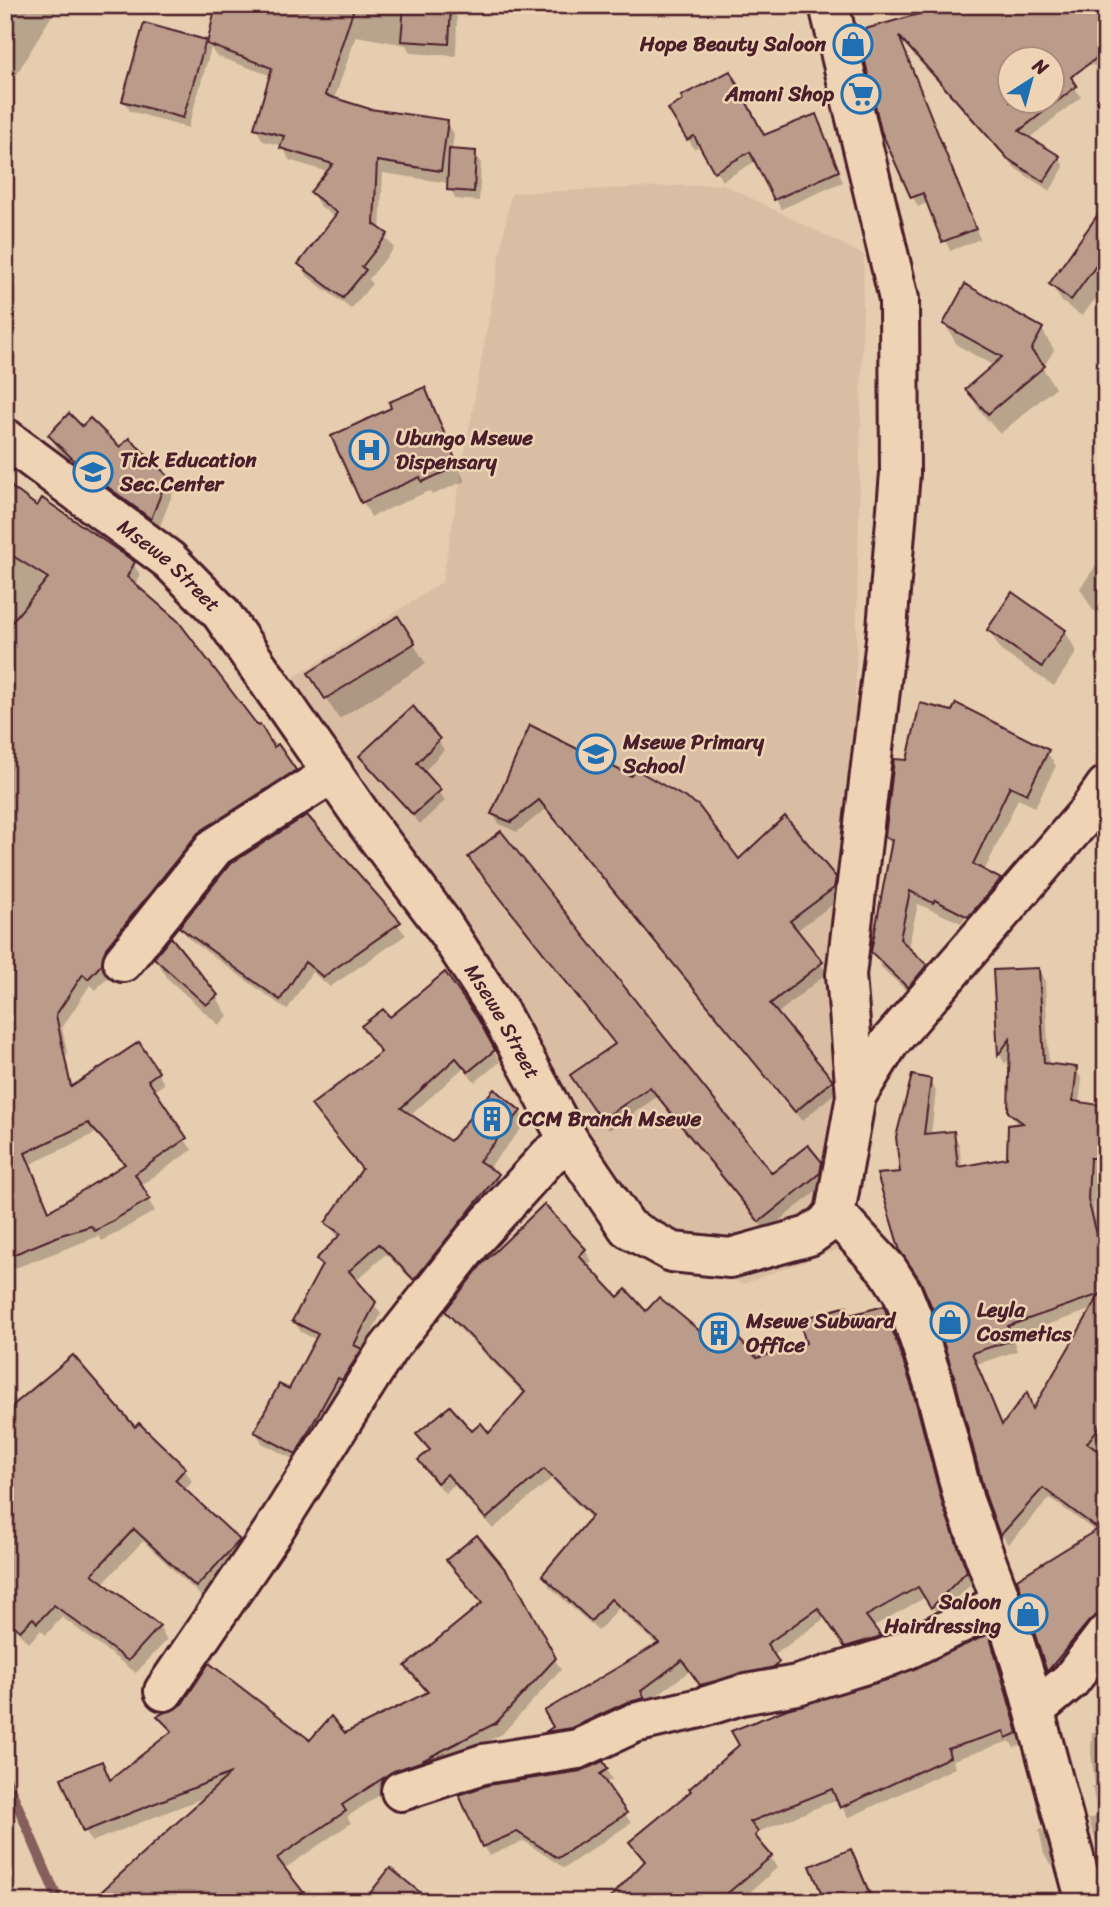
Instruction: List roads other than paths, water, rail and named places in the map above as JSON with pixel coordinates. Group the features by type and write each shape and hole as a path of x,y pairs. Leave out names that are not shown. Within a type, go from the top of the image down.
{"street":[{"path":"829,5 899,299 900,473 886,640 846,975 856,1096 835,1213 888,1270 902,1292 933,1381 964,1501 1002,1603 1035,1710 1086,1902"},
{"name":"Msewe Street","path":"5,438 177,569 221,613 441,922 490,997 569,1141 628,1228 672,1252 730,1258 809,1236 835,1213"},
{"path":"123,962 215,847 333,773"},
{"path":"856,1096 888,1043 1087,813 1106,786"},
{"path":"164,1691 273,1531 387,1350 484,1228 549,1156 569,1141"},
{"path":"401,1791 484,1764 578,1749 634,1723 700,1708 741,1695 797,1685 881,1659 908,1649 1002,1603"},
{"path":"1035,1710 1071,1680 1106,1634"}],"waterway":[{"path":"5,1776 59,1902"}],"place":[{"name":"Hope Beauty Saloon","path":"853,44"},
{"name":"Amani Shop","path":"861,94"},
{"name":"Ubungo Msewe Dispensary","path":"369,450"},
{"name":"Tick Education Sec.Center","path":"93,472"},
{"name":"Msewe Primary School","path":"596,754"},
{"name":"CCM Branch Msewe","path":"492,1119"},
{"name":"Leyla Cosmetics","path":"950,1322"},
{"name":"Msewe Subward Office","path":"719,1333"},
{"name":"Saloon Hairdressing","path":"1028,1614"}]}
